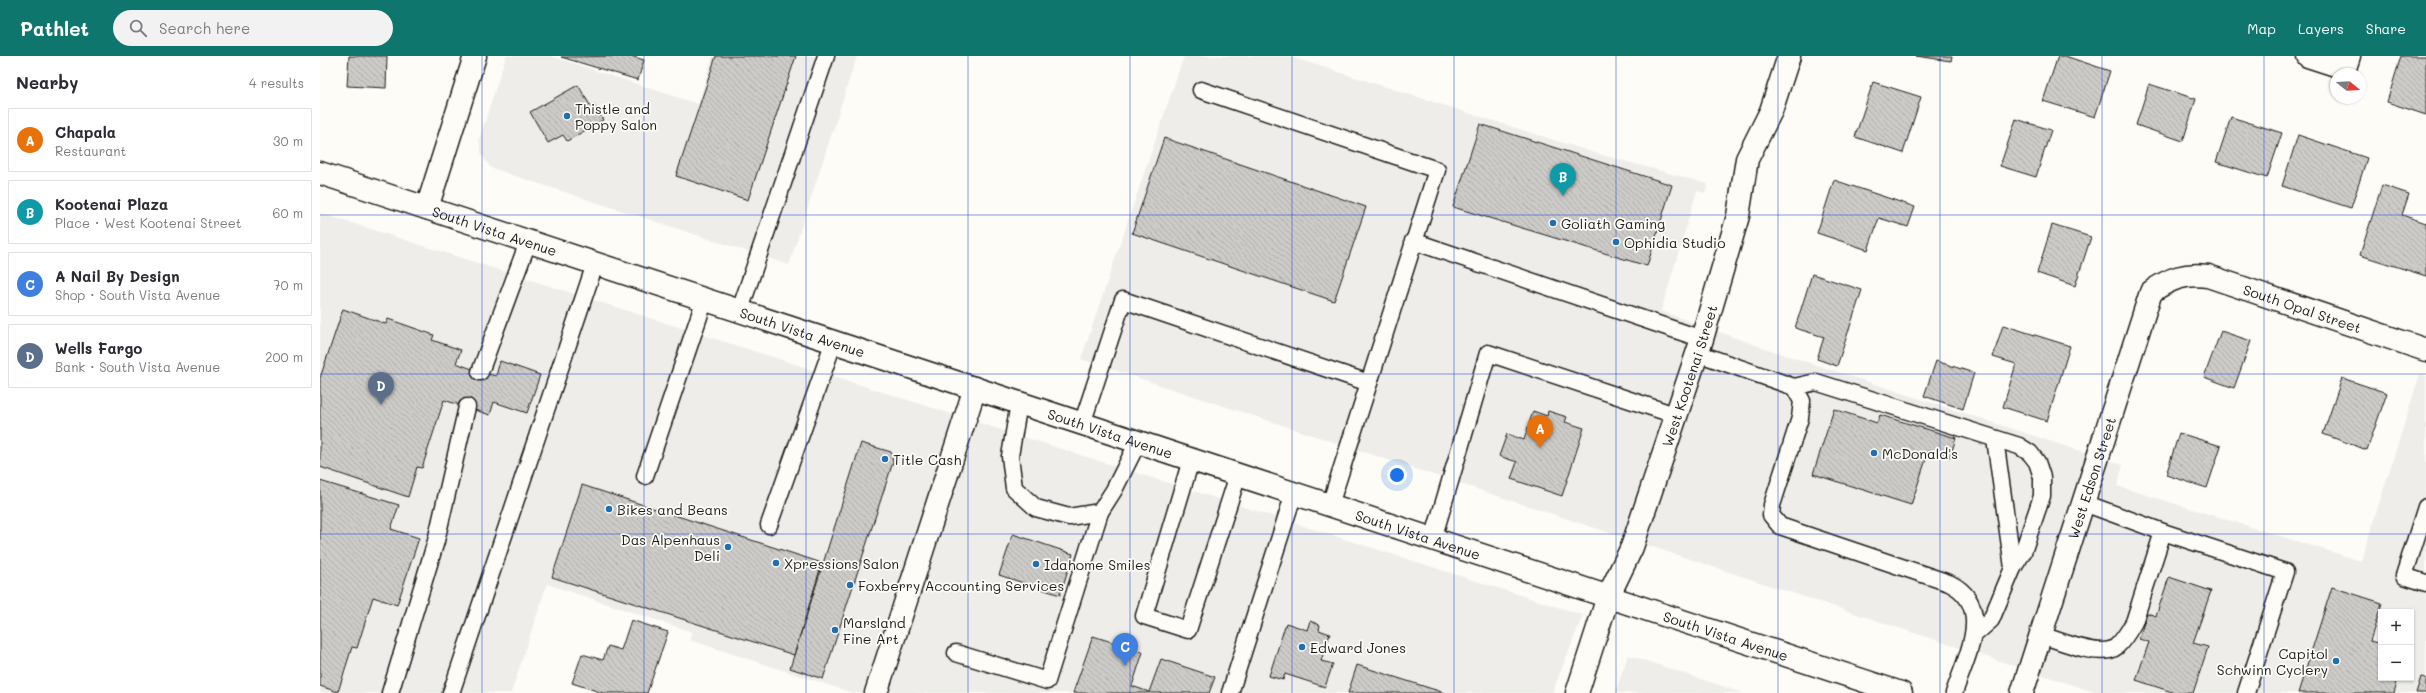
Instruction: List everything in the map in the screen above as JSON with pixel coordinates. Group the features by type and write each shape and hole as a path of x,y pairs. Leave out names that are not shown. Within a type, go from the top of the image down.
{"main road":[{"path":"427,208 475,56"},
{"name":"West Kootenai Street","path":"1577,693 1608,597 1632,547 1675,415 1700,346 1738,216 1747,159 1771,111 1789,56"},
{"path":"2308,56 2347,62"},
{"name":"South Vista Avenue","path":"320,173 1901,693"},
{"name":"South Opal Street","path":"2177,277 2191,274 2208,276 2426,350"},
{"name":"West Edson Street","path":"2022,693 2151,292 2163,283 2177,277"},
{"path":"876,693 975,388"}],"lane":[{"path":"740,310 826,56"},
{"path":"1201,90 1437,170 1330,505"},
{"path":"1414,241 1700,346 1794,387 1816,382 2019,446 2030,453 2037,462 2042,477 2042,496 2023,552 2013,568 1991,620 1974,635"},
{"path":"480,372 528,242"},
{"path":"451,693 595,264"},
{"path":"645,476 705,299"},
{"path":"1082,424 1123,300 1369,383"},
{"path":"769,525 834,341"},
{"path":"1433,539 1488,353 1675,415"},
{"path":"1794,387 1802,401 1800,418 1772,505 1771,515 1780,526 1960,588 1970,600 1974,615 1974,635 1954,693"},
{"path":"1019,403 1010,456 1014,488 1036,508 1069,517 1100,512"},
{"path":"390,693 436,541 467,407"},
{"path":"1995,439 2013,568"},
{"path":"956,653 1047,681 1100,512 1114,490 1138,442"},
{"path":"1191,460 1144,616 1188,630 1238,475"},
{"path":"1230,693 1294,493"},
{"path":"2084,503 2163,532 2285,572 2246,693"},
{"path":"2426,507 2404,576 2426,583"},
{"path":"2041,635 2095,651 2115,648 2127,635 2134,622 2163,532"}],"shaded area":[{"path":"506,56 551,56 698,104 713,56 857,56 789,265 491,168 482,155 479,140"},
{"path":"1184,56 1288,56 1595,153 1708,184 1705,193 1697,191 1661,311 1761,347 2123,465 2117,486 2361,561 2420,374 2426,376 2426,693 2097,693 1081,359"},
{"path":"320,213 1583,615 1552,693 853,693 690,640 692,632 547,584 511,693 320,693"},
{"path":"1628,655 1743,693 1615,693"}],"building":[{"path":"349,56 387,56 386,88 347,86"},
{"path":"631,56 644,60 638,80 561,57"},
{"path":"716,56 796,56 748,200 676,176"},
{"path":"1916,56 1952,56 1951,61"},
{"path":"2058,56 2065,56 2110,71 2095,117 2043,101"},
{"path":"2401,56 2426,56 2426,115 2387,102"},
{"path":"1873,82 1921,97 1903,153 1855,137"},
{"path":"2149,84 2196,99 2183,141 2136,125"},
{"name":"Thistle and Poppy Salon","path":"578,85 591,107 594,105 603,120 567,141 563,135 548,143 530,112"},
{"path":"2231,117 2282,133 2267,178 2216,162"},
{"path":"2016,119 2051,130 2036,177 2000,166"},
{"path":"1480,124 1672,185 1647,266 1453,207"},
{"path":"2298,135 2367,158 2351,208 2282,186"},
{"path":"1164,138 1366,207 1334,301 1132,233"},
{"path":"1834,180 1915,207 1908,227 1879,218 1868,250 1817,233"},
{"path":"2382,185 2409,194 2402,215 2426,223 2426,276 2360,255"},
{"path":"2052,225 2091,237 2075,286 2037,273"},
{"path":"1812,274 1862,290 1837,366 1817,359 1824,337 1795,328"},
{"path":"343,309 386,324 388,319 434,335 432,340 461,350 456,363 480,372 496,376 500,361 540,375 527,413 494,402 490,415 444,400 422,468 417,467 408,497 320,467 320,378"},
{"path":"2003,325 2070,346 2047,421 2003,407 2016,364 1993,357"},
{"path":"2221,331 2251,341 2234,388 2204,377"},
{"path":"1936,361 1974,373 1963,409 1924,396"},
{"path":"2342,378 2387,393 2367,450 2323,434"},
{"name":"McDonald's","path":"1834,409 1877,423 1880,415 1956,438 1950,457 1929,450 1911,505 1813,474"},
{"path":"1533,411 1547,416 1548,411 1567,417 1565,422 1584,428 1562,496 1511,479 1517,462 1499,456 1507,434 1524,440"},
{"path":"2179,433 2221,446 2207,488 2166,475"},
{"path":"861,443 891,452 893,462 823,679 790,668"},
{"path":"320,481 399,505 391,529 419,538 397,605 373,597 357,648 352,647 338,692 320,686"},
{"path":"582,485 822,563 794,655 552,577"},
{"name":"Idahome Smiles","path":"1013,534 1073,554 1060,595 999,575"},
{"path":"2169,577 2211,591 2193,643 2208,647 2193,693 2175,693 2136,680 2149,642 2139,639 2147,613 2156,616"},
{"path":"2332,587 2382,603 2380,609 2378,609 2378,616 2370,641 2378,643 2378,681 2397,681 2394,693 2298,693"},
{"path":"631,620 668,632 647,693 603,693 572,683 582,654 603,660 608,646 621,650"},
{"name":"Edward Jones","path":"1310,621 1320,625 1319,630 1330,634 1321,661 1333,664 1325,687 1285,674 1283,680 1269,676 1286,623 1307,630"},
{"path":"1093,636 1143,652 1132,686 1149,692 1161,659 1215,677 1209,693 1073,693"},
{"path":"1357,665 1445,693 1348,693"},
{"path":"2421,677 2426,678 2426,693 2416,693"}],"place":[{"name":"Thistle and Poppy Salon","path":"567,116"},
{"name":"Kootenai Plaza","path":"1563,196"},
{"name":"Goliath Gaming","path":"1553,223"},
{"name":"Ophidia Studio","path":"1616,242"},
{"name":"Wells Fargo","path":"381,405"},
{"name":"Chapala","path":"1540,448"},
{"name":"McDonald's","path":"1874,453"},
{"name":"Title Cash","path":"885,459"},
{"name":"Bikes and Beans","path":"609,509"},
{"name":"Das Alpenhaus Deli","path":"728,547"},
{"name":"Xpressions Salon","path":"776,563"},
{"name":"Idahome Smiles","path":"1036,564"},
{"name":"Foxberry Accounting Services","path":"850,585"},
{"name":"Marsland Fine Art","path":"835,630"},
{"name":"Edward Jones","path":"1302,647"},
{"name":"Capitol Schwinn Cyclery","path":"2336,661"},
{"name":"A Nail By Design","path":"1125,666"}]}
